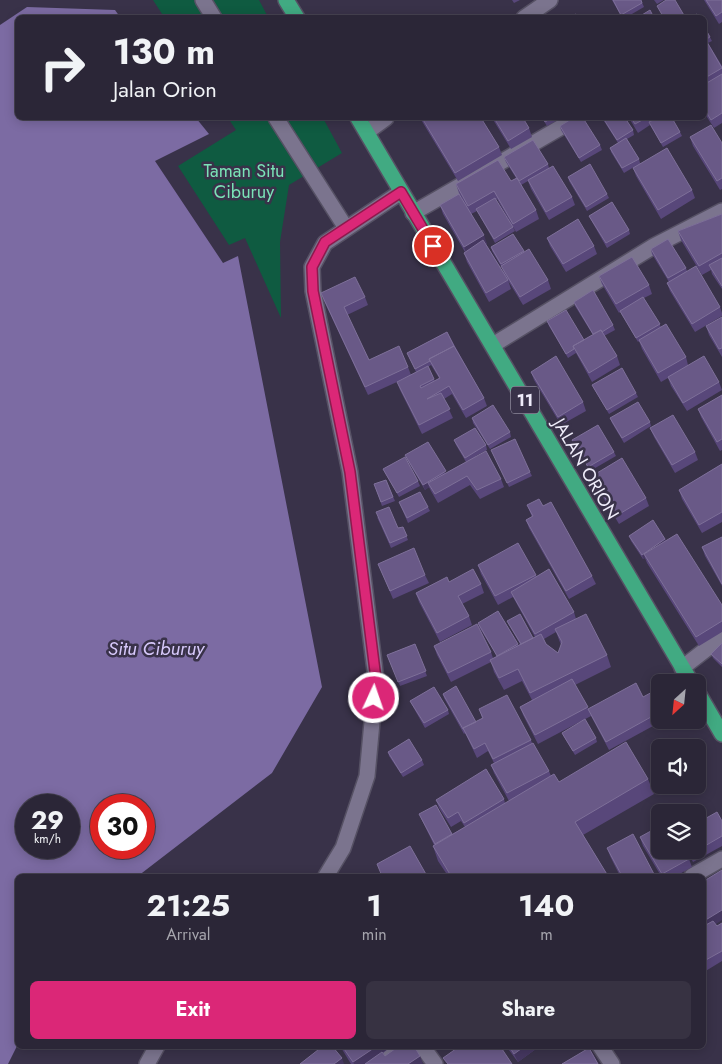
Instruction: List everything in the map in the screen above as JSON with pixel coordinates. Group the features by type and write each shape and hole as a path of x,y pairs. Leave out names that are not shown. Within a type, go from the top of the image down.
{"highway":[{"path":"286,0 295,15"},
{"name":"JALAN ORION","path":"359,120 493,345 610,550 686,674"},
{"path":"706,707 722,734"}],"street":[{"path":"202,0 212,15"},
{"path":"528,15 550,0"},
{"path":"277,120 346,228"},
{"path":"367,132 383,120"},
{"path":"413,213 574,120"},
{"path":"327,874 343,848 367,776 376,679 350,472 313,291 312,267 325,242 401,192"},
{"path":"493,345 654,246 722,211"},
{"path":"682,668 722,637"},
{"path":"696,874 722,859"},
{"path":"147,1064 155,1049"},
{"path":"374,1064 395,1049"},
{"path":"424,1049 435,1064"},
{"path":"602,1049 612,1064"}],"green space":[{"path":"153,0 259,0 267,15 163,15"},
{"name":"Taman Situ Ciburuy","path":"229,120 324,120 342,153 289,185 280,242 281,318 245,238 229,245 178,166 236,130"}],"water":[{"name":"Situ Ciburuy","path":"27,7 115,10 119,15 15,15"},
{"name":"Situ Ciburuy","path":"15,15 15,120 198,120 209,134 155,161 223,263 238,256 322,687 272,773 141,874 15,874 16,1049 8,1064 0,1064 0,25"}],"building":[{"path":"613,0 641,0 642,3 621,15"},
{"path":"666,0 675,0 684,15 662,15 657,6"},
{"path":"706,0 722,0 722,12 716,16"},
{"path":"650,10 652,15 642,15"},
{"path":"707,42 722,68 707,77"},
{"path":"722,74 722,113 711,120 707,113 707,83"},
{"path":"423,120 482,120 499,147 455,173"},
{"path":"495,120 524,120 529,128 508,141"},
{"path":"570,120 584,120 600,145 579,158 560,126"},
{"path":"604,120 626,120 633,130 617,140"},
{"path":"632,120 642,120 635,124"},
{"path":"653,120 673,120 680,132 661,143 649,122"},
{"path":"711,125 722,143 722,178 717,181 690,137"},
{"path":"626,138 639,159 622,168 610,148"},
{"path":"533,140 548,164 519,181 504,157"},
{"path":"667,148 692,190 658,210 633,168"},
{"path":"498,160 511,181 517,178 536,210 513,224 494,191 468,206 456,184"},
{"path":"590,164 607,194 586,207 568,177"},
{"path":"553,166 572,197 546,212 528,180"},
{"path":"459,194 484,235 464,247 440,205"},
{"path":"495,198 513,227 494,239 476,209"},
{"path":"612,202 629,230 606,243 589,216"},
{"path":"722,214 722,253 699,266 678,231"},
{"path":"578,219 594,246 563,264 547,238"},
{"path":"513,234 524,251 501,264 491,247"},
{"path":"668,239 686,268 668,278 651,249"},
{"path":"483,240 508,280 486,293 464,253"},
{"path":"529,249 548,280 520,297 501,266"},
{"path":"632,257 649,285 616,304 599,276"},
{"path":"722,258 722,286 709,265"},
{"path":"696,266 720,307 692,324 667,283"},
{"path":"355,277 365,297 344,307 369,360 399,346 408,367 365,387 321,293"},
{"path":"593,290 613,325 602,332 601,330 593,334 574,302"},
{"path":"643,297 660,324 636,338 620,311"},
{"path":"566,310 584,340 573,346 574,349 566,354 547,321"},
{"path":"722,317 722,348 719,349 706,326"},
{"path":"666,324 686,357 658,373 639,340"},
{"path":"601,330 617,356 589,373 573,346"},
{"path":"447,332 454,346 429,359 430,361 415,369 407,353"},
{"path":"454,346 484,398 463,410 449,386 427,399 441,393 450,409 419,425 397,382 428,366 434,379 420,386 421,388 440,378 429,359"},
{"path":"556,356 583,402 558,417 531,372"},
{"path":"704,356 719,382 683,403 668,377"},
{"path":"622,368 636,393 607,410 592,385"},
{"path":"722,395 722,439 717,442 698,409"},
{"path":"638,402 650,422 622,438 610,418"},
{"path":"493,405 510,432 488,445 472,418"},
{"path":"673,415 695,452 672,465 650,428"},
{"path":"598,425 614,452 588,467 572,440"},
{"path":"475,428 486,445 465,458 454,440"},
{"path":"515,439 530,472 507,483 491,450"},
{"path":"428,442 446,471 423,485 405,455"},
{"path":"486,451 501,479 477,490 467,476 435,494 428,483"},
{"path":"405,457 418,481 397,493 383,469"},
{"path":"622,458 646,498 616,516 592,476"},
{"path":"722,464 722,512 699,525 679,490"},
{"path":"386,480 393,497 381,502 374,484"},
{"path":"420,492 428,507 407,518 399,502"},
{"path":"539,499 543,506 551,502 592,576 566,591 526,520 533,516 527,505"},
{"path":"389,507 398,528 403,527 407,536 390,543 376,512"},
{"path":"653,520 665,539 642,555 629,536"},
{"path":"677,534 722,605 722,621 696,637 644,554"},
{"path":"722,537 722,584 702,547"},
{"path":"518,543 536,575 495,596 478,565"},
{"path":"414,548 425,575 390,591 378,564"},
{"path":"473,569 481,584 458,596 469,616 437,633 416,593 447,577 449,582"},
{"path":"549,569 574,612 535,634 511,592"},
{"path":"498,611 518,644 497,656 478,623"},
{"path":"520,614 533,638 521,644 507,621"},
{"path":"586,614 607,655 530,693 518,669 499,678 490,660 541,634 546,644 558,653 562,642 555,629"},
{"path":"477,624 491,652 448,673 434,646"},
{"path":"722,643 722,664 711,654"},
{"path":"415,644 426,671 398,682 387,655"},
{"path":"572,679 588,707 535,735 520,707"},
{"path":"636,683 643,697 651,693 651,717 606,742 588,709"},
{"path":"456,686 476,722 464,729 463,729 443,694"},
{"path":"434,687 448,710 424,723 410,701"},
{"path":"507,695 531,740 493,759 485,743 474,749 463,728 483,718 479,709"},
{"path":"585,719 596,738 573,751 562,733"},
{"path":"409,739 422,760 401,773 388,752"},
{"path":"626,742 648,779 575,822 607,874 450,874 433,846 554,774 559,782"},
{"path":"533,743 549,771 507,793 491,765"},
{"path":"486,769 504,799 464,823 458,812 448,818 436,800"},
{"path":"436,805 452,834 435,844 419,814"},
{"path":"717,812 722,821 722,836 706,845 706,818"},
{"path":"651,831 651,856 640,837"},
{"path":"633,834 654,874 621,874 607,848"},
{"path":"410,846 426,874 381,874 377,864"},
{"path":"653,859 689,859 662,874"},
{"path":"722,870 722,910 706,920 706,880"},
{"path":"713,921 717,926 722,923 722,951 706,960 706,925"},
{"path":"319,1049 334,1049 342,1058 334,1064 300,1064"},
{"path":"344,1049 372,1049 353,1062"},
{"path":"395,1049 416,1049 420,1056 408,1064 365,1064 382,1052 385,1056"},
{"path":"456,1049 502,1049 512,1064 448,1064 443,1058"},
{"path":"511,1049 521,1049 514,1054"},
{"path":"590,1049 598,1064 562,1064"}],"route":[{"path":"374,698 376,679 350,472 337,400 313,291 312,267 325,242 401,192 433,246"}]}
